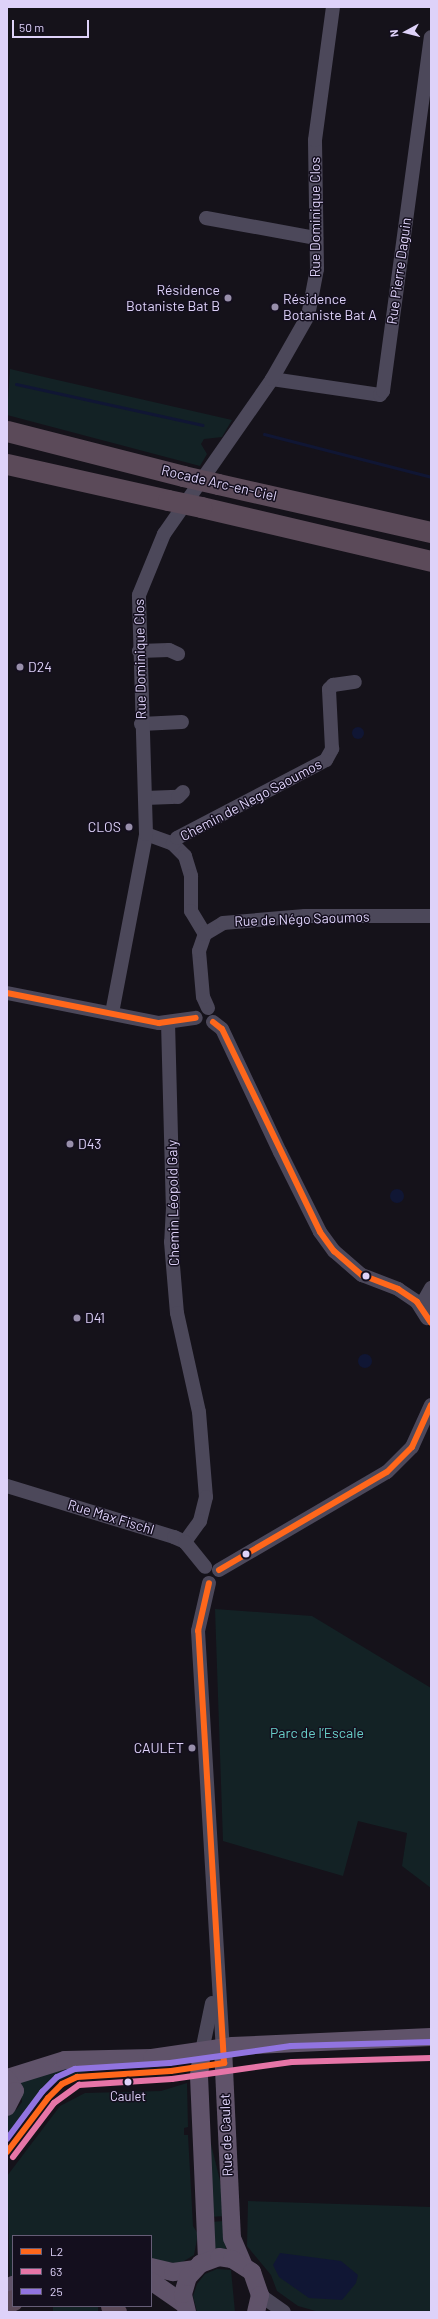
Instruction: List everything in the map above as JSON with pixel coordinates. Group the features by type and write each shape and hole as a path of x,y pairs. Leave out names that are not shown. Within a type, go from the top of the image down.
{"highway":[{"name":"Rocade Arc-en-Ciel","path":"7,431 183,476 431,532"},
{"name":"Rocade Arc-en-Ciel","path":"7,464 431,561"}],"main road":[{"path":"7,2107 15,2091 7,2079 65,2060 152,2058 231,2047 431,2037"},
{"name":"Rue de Caulet","path":"231,2047 228,2186 232,2238 243,2264 255,2278 258,2304"},
{"name":"Rue de Caulet","path":"202,2051 212,2074 217,2154 228,2186"},
{"name":"Rue de Caulet","path":"200,2265 199,2076 202,2051"},
{"path":"152,2267 173,2272 200,2265 219,2257 243,2264"},
{"path":"186,2308 185,2285 200,2265"},
{"path":"152,2282 186,2308"}],"street":[{"name":"Rue Dominique Clos","path":"112,1013 146,834 141,724 139,594 153,554 272,379 308,316 315,289 315,140 333,7"},
{"name":"Rue Pierre Daguin","path":"272,379 380,395 383,391 431,37"},
{"path":"206,218 316,238"},
{"path":"139,651 169,650 178,654"},
{"name":"Chemin de Nego Saoumos","path":"172,844 177,838 326,760 332,749 329,689 333,685 355,682"},
{"path":"141,724 182,722"},
{"path":"144,798 178,797 183,792"},
{"path":"146,834 172,844 188,864 191,911 205,934 197,960 201,1008"},
{"name":"Rue de Négo Saoumos","path":"205,934 223,923 243,918 431,916"},
{"path":"7,993 168,1022 201,1008 214,1014 213,1022 222,1029 320,1232 349,1265 379,1284 398,1290 417,1302 429,1321"},
{"name":"Chemin Léopold Galy","path":"168,1022 173,1206 171,1242 177,1314 199,1412 206,1497 200,1521 185,1542"},
{"path":"398,1290 431,1284"},
{"path":"429,1321 425,1299 431,1288"},
{"path":"219,1570 387,1472 412,1448 431,1405"},
{"name":"Rue Max Fischl","path":"7,1486 185,1542"},
{"path":"185,1542 205,1567"},
{"path":"205,1567 211,1565 219,1570"},
{"path":"205,1567 202,1576 209,1583 219,1578 219,1570"},
{"name":"Rue de Caulet","path":"209,1583 198,1631 217,1964 231,2047"},
{"name":"Rue de Caulet","path":"202,2051 217,1964"},
{"path":"258,2304 284,2312"}],"green space":[{"path":"10,369 232,420 222,437 204,439 201,444 207,454 200,466 7,415"},
{"name":"Parc de l’Escale","path":"215,1609 312,1616 431,1688 431,1888 402,1866 407,1833 358,1821 343,1876 223,1841"},
{"path":"57,2067 100,2068 63,2078 47,2089 7,2140 7,2115 16,2110 22,2102 20,2081"},
{"path":"187,2083 188,2127 184,2128 184,2135 188,2135 193,2226 198,2234 194,2255 179,2264 152,2259 152,2235 12,2235 12,2277 10,2276 7,2176 60,2106 85,2093 161,2091"},
{"path":"210,2140 222,2189 224,2216 210,2217"},
{"path":"248,2201 431,2207 431,2312 319,2312 298,2306 277,2291 271,2275 247,2246"},
{"path":"224,2221 226,2249 212,2250 210,2222"},
{"path":"217,2269 231,2270 235,2312 197,2312 193,2296 197,2284 205,2274"},
{"path":"53,2307 98,2307 98,2312 53,2312"}],"water":[{"path":"356,727 360,727 364,733 360,739 356,739 352,735 352,731"},
{"path":"397,1189 402,1191 404,1196 402,1201 397,1203 392,1201 390,1196 392,1191"},
{"path":"362,1354 368,1354 372,1358 372,1364 368,1368 362,1368 358,1364 358,1358"},
{"path":"280,2253 341,2261 358,2275 356,2283 342,2300 309,2298 279,2277 273,2265"}],"waterway":[{"path":"16,384 203,425"},
{"path":"264,434 431,477"}],"transit line":[{"name":"L2","path":"7,993 159,1023 196,1018"},
{"name":"L2","path":"213,1022 222,1029 320,1232 334,1251 362,1275 398,1289 417,1302 431,1323"},
{"name":"L2","path":"219,1570 387,1472 412,1447 431,1405"},
{"name":"L2","path":"7,2152 48,2098 62,2084 77,2077 171,2071 224,2063 198,1631 209,1583"},
{"name":"25","path":"7,2139 42,2092 57,2077 75,2069 170,2063 291,2046 431,2042"},
{"name":"63","path":"13,2157 54,2103 79,2085 172,2079 292,2062 431,2058"}],"place":[{"name":"Résidence Botaniste Bat B","path":"228,298"},
{"name":"Résidence Botaniste Bat A","path":"275,307"},
{"name":"D24","path":"20,667"},
{"name":"CLOS","path":"129,827"},
{"name":"D43","path":"70,1144"},
{"name":"D41","path":"77,1318"},
{"name":"CAULET","path":"192,1748"},
{"name":"Caulet","path":"128,2082"}]}
